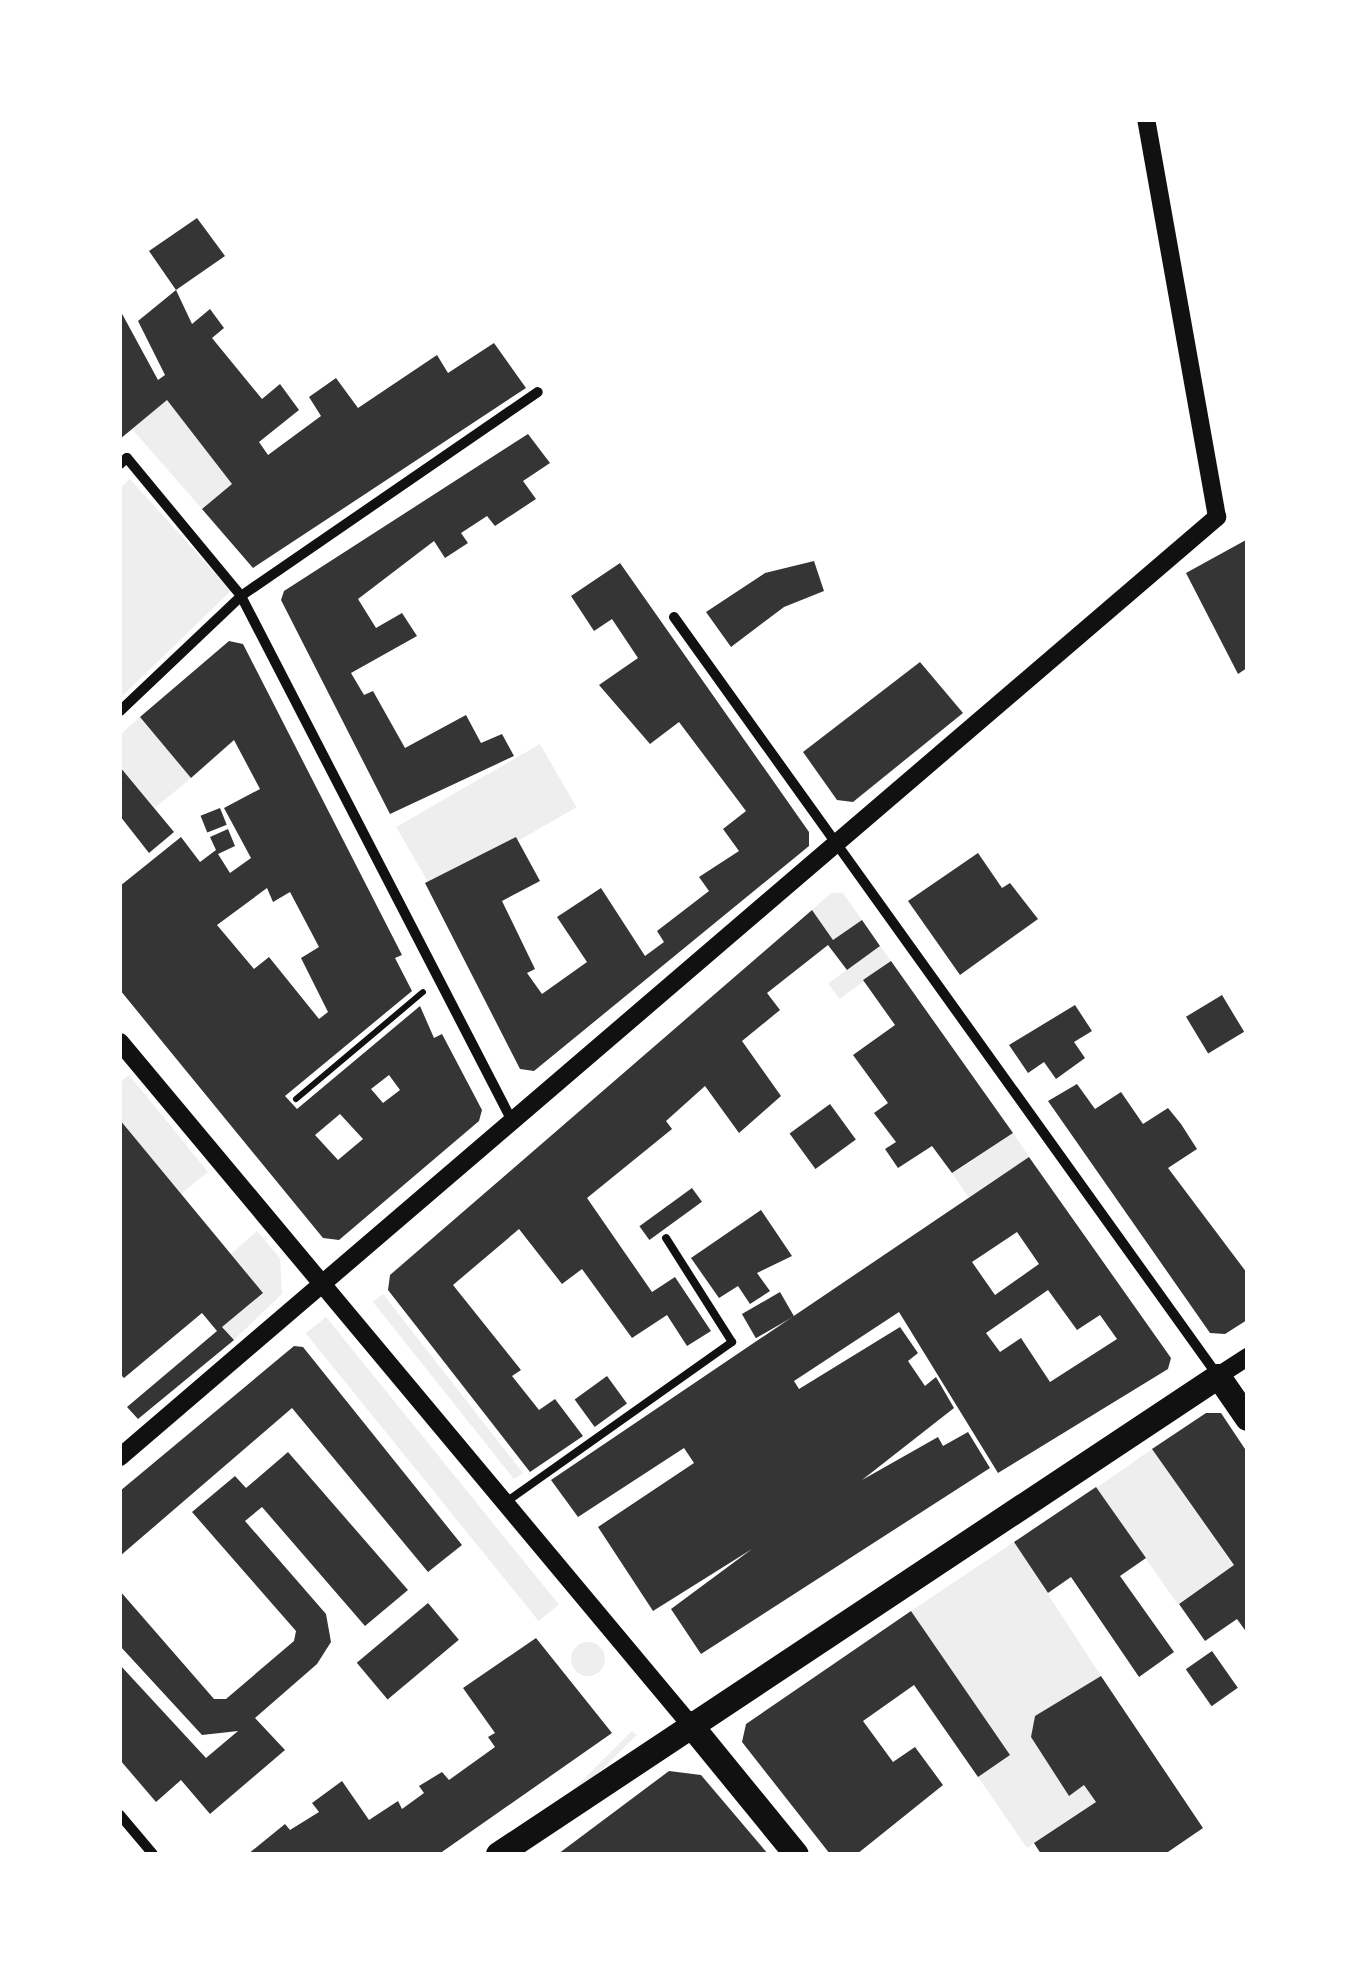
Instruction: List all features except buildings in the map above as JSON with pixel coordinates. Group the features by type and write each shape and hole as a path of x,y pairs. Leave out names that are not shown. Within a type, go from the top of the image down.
{"main road":[{"path":"498,1854 1218,1376 1247,1418"},
{"path":"690,1723 796,1854"}],"street":[{"path":"120,1457 325,1284 510,1116 835,847 1217,517 1146,120"},
{"path":"120,711 241,596 538,392"},
{"path":"123,461 241,596 510,1116"},
{"path":"674,617 835,847 1218,1376 1247,1357"},
{"path":"120,1042 690,1723"},
{"path":"120,1815 153,1854"}],"lane":[{"path":"504,1503 732,1342 666,1238"}],"path":[{"path":"296,1099 439,978"}],"shaded area":[{"path":"167,400 232,484 202,509 132,429"},
{"path":"130,479 231,591 120,698 120,488"},
{"path":"140,717 191,778 155,808 120,767 120,735"},
{"path":"540,744 576,807 433,890 396,827"},
{"path":"831,893 843,893 862,920 833,940 812,910"},
{"path":"880,946 891,961 839,999 828,984"},
{"path":"129,1075 208,1172 181,1194 120,1120 120,1082"},
{"path":"1013,1133 1029,1157 969,1198 952,1174"},
{"path":"257,1231 280,1258 282,1294 234,1340 222,1327 263,1293 231,1254"},
{"path":"383,1294 523,1473 514,1479 373,1302"},
{"path":"326,1317 559,1605 539,1621 306,1333"},
{"path":"1152,1449 1233,1565 1178,1604 1096,1488"},
{"path":"1014,1542 1101,1676 1035,1716 1031,1737 1069,1795 1084,1785 1096,1802 1027,1848 978,1777 1009,1755 911,1611"},
{"path":"588,1642 600,1647 605,1659 600,1671 588,1676 576,1671 571,1659 576,1647"},
{"path":"632,1731 636,1735 517,1854 509,1854"}]}
